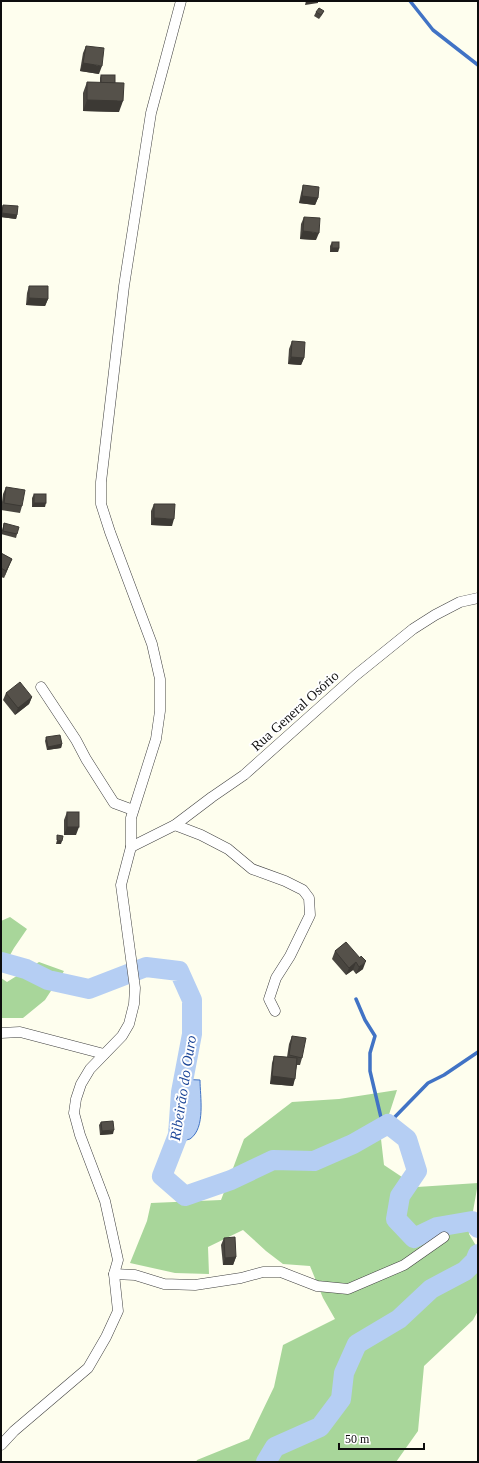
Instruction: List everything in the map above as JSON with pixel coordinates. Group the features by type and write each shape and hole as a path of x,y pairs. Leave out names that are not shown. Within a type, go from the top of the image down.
{"street":[{"path":"1,1445 88,1368 106,1337 118,1311 114,1274 118,1260 105,1201 80,1135 74,1112 76,1098 81,1084 90,1069 122,1036 129,1024 134,1004 135,988 132,958 121,885 131,847 131,818 156,739 160,711 160,679 152,644 101,504 101,482 124,286 143,160 151,112 181,1"},
{"name":"Rua General Osório","path":"131,847 175,825 244,775 356,675 413,629 460,602 478,598"},
{"path":"41,688 76,740 86,760 114,803 133,810"},
{"path":"175,825 201,835 228,849 252,869 285,881 303,890 309,898 310,915 290,956 276,978 269,999 275,1011"},
{"path":"1,1033 20,1032 104,1054"},
{"path":"114,1274 135,1275 164,1284 195,1285 241,1278 263,1272 281,1272 317,1286 348,1289 404,1265 444,1237"}],"green space":[{"path":"10,917 27,929 1,971 1,921"},
{"path":"39,962 64,971 45,1000 23,1018 1,1018 1,978 7,982"},
{"path":"397,1090 381,1139 384,1165 417,1187 478,1183 469,1234 478,1249 478,1311 473,1320 424,1366 418,1431 396,1462 196,1462 197,1460 249,1439 274,1387 283,1345 335,1319 323,1298 310,1266 283,1264 243,1230 208,1247 209,1274 175,1273 130,1263 147,1221 151,1203 221,1200 244,1139 292,1102 339,1099"}],"water":[{"path":"176,1079 200,1080 201,1111 198,1127 195,1134 190,1139 179,1141 177,1141 169,1129 176,1120 173,1089"}],"building":[{"path":"319,8 324,11 321,15 316,12"},
{"path":"86,46 104,48 102,66 83,63"},
{"path":"101,75 115,75 115,83 101,83"},
{"path":"87,82 124,83 123,101 87,100"},
{"path":"303,185 319,187 318,198 302,196"},
{"path":"3,205 18,206 17,215 2,213"},
{"path":"304,217 320,218 319,233 303,231"},
{"path":"332,242 339,242 339,248 332,248"},
{"path":"29,286 48,286 48,299 29,298"},
{"path":"292,341 305,342 304,358 291,357"},
{"path":"6,487 25,490 22,506 4,503"},
{"path":"34,494 46,494 46,503 34,503"},
{"path":"154,504 175,504 174,519 154,518"},
{"path":"4,523 19,527 17,534 3,531"},
{"path":"1,553 12,559 6,571 1,568"},
{"path":"20,682 32,697 18,708 6,693"},
{"path":"60,735 62,744 48,747 46,737"},
{"path":"67,812 79,812 79,827 67,827"},
{"path":"57,835 63,836 62,841 57,840"},
{"path":"346,942 360,958 361,956 366,961 359,967 356,962 349,968 335,951"},
{"path":"292,1036 306,1038 302,1058 289,1055"},
{"path":"274,1056 297,1058 295,1079 272,1076"},
{"path":"113,1121 114,1130 102,1131 101,1122"},
{"path":"235,1237 236,1257 225,1258 224,1238"}],"waterway":[{"path":"410,1 433,30 478,65"},
{"name":"Ribeirão do Ouro","path":"1,962 26,969 48,980 89,989 146,967 179,971 192,1000 192,1034 181,1092 178,1135 162,1176 185,1196 231,1180 273,1160 314,1161 353,1144 388,1124 407,1139 417,1171 400,1196 396,1219 414,1238 437,1227 472,1221 478,1228"},
{"path":"356,999 365,1020 375,1036 370,1053 370,1071 383,1126"},
{"path":"388,1124 428,1083 444,1075 478,1052"},
{"name":"Ribeirão do Ouro","path":"266,1462 275,1447 320,1427 341,1399 344,1373 357,1344 399,1319 431,1289 465,1271 475,1261 478,1254"}]}
